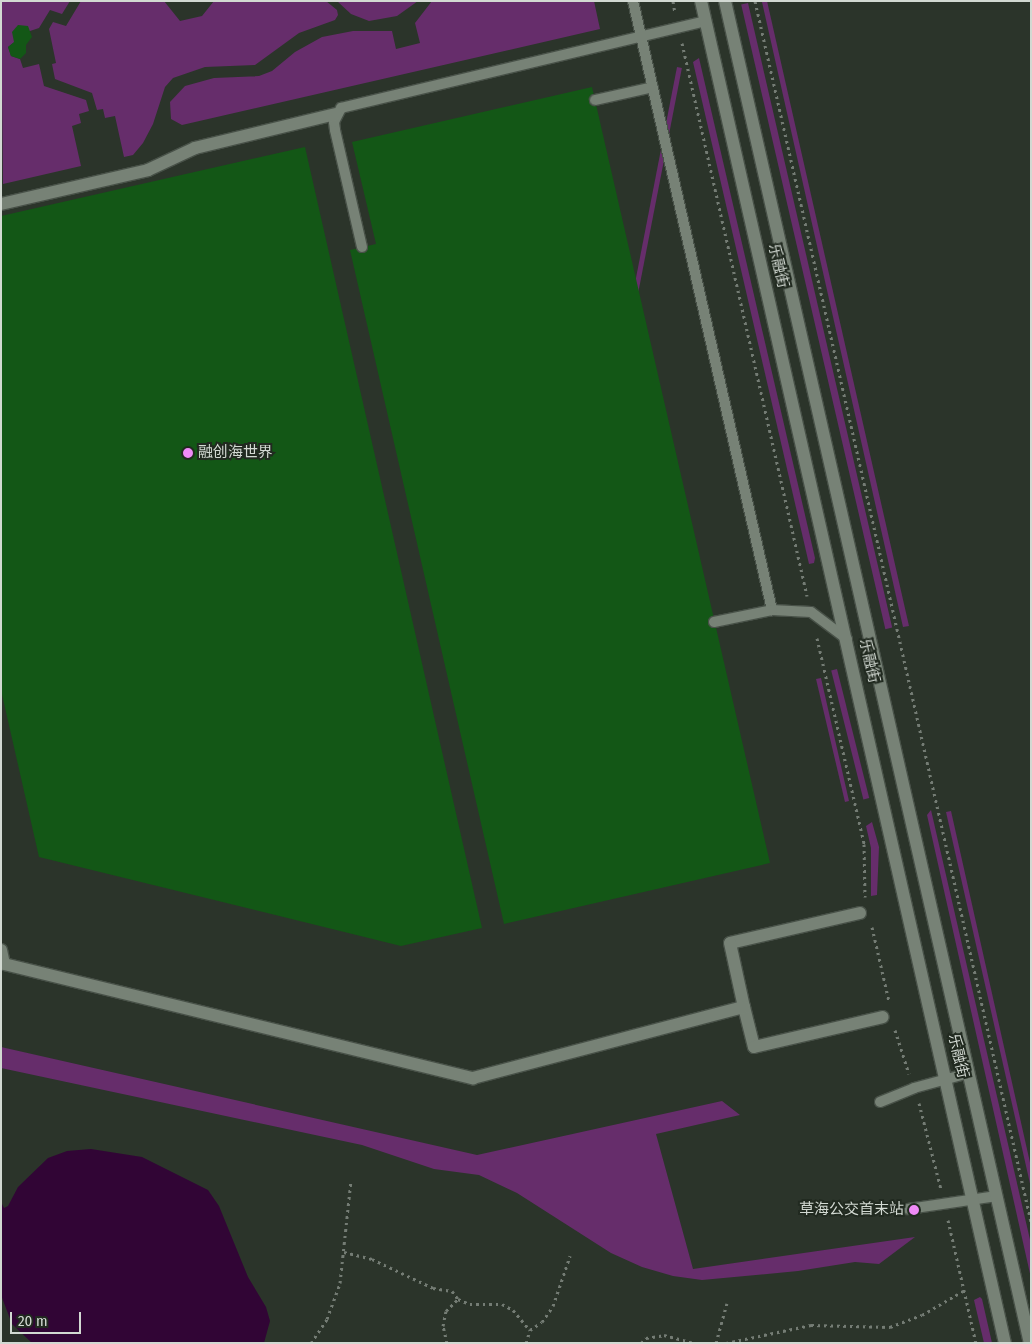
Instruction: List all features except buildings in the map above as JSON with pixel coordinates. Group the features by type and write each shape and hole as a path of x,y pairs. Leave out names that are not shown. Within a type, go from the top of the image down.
{"street":[{"name":"乐融街","path":"701,1 1005,1343"},
{"name":"乐融街","path":"725,1 1030,1343"},
{"path":"1,204 148,170 194,148 336,114"},
{"path":"865,912 730,943 744,1007 754,1047 889,1017"},
{"path":"1,950 4,964 473,1078 744,1007"}],"lane":[{"path":"633,1 772,610"},
{"path":"362,247 334,130 336,114 348,104 706,21"},
{"path":"595,100 652,87"},
{"path":"714,622 772,610 811,612 847,639"},
{"path":"880,1102 914,1088 969,1073"},
{"path":"908,1209 974,1202 997,1196"}],"path":[{"path":"673,1 864,844 865,912 889,1017 926,1122 943,1199"},
{"path":"755,1 1031,1222"},
{"path":"311,1343 318,1335 335,1301 344,1252 351,1180"},
{"path":"947,1218 976,1343"},
{"path":"344,1252 372,1259 434,1288 452,1291 458,1299 470,1304 502,1304 513,1310 530,1330"},
{"path":"526,1343 530,1330 542,1322 553,1306 570,1256"},
{"path":"726,1343 811,1325 890,1326 922,1315 963,1291"},
{"path":"447,1343 444,1326 446,1311 458,1299"},
{"path":"716,1343 727,1303"},
{"path":"641,1343 646,1338 664,1335 693,1343"}],"shaded area":[{"path":"1,1 70,1 62,14 50,10 39,28 30,31 8,47 11,56 20,59 23,68 39,64 44,86 86,100 89,111 79,114 81,123 72,126 81,166 3,184"},
{"path":"81,1 164,1 180,21 202,16 214,1 326,1 337,10 338,15 335,20 299,33 255,65 205,67 173,78 165,87 153,124 143,143 133,155 124,157 115,116 105,118 103,109 97,110 92,93 55,79 52,64 56,63 49,29 53,22 66,26"},
{"path":"337,1 418,1 397,16 369,21 351,14"},
{"path":"432,1 594,1 600,29 182,125 171,119 170,102 185,86 214,78 259,76 272,71 295,52 322,37 353,31 392,31 396,49 420,43 415,23"},
{"path":"767,1 909,626 903,627 762,2"},
{"path":"748,3 892,628 885,629 741,5"},
{"path":"699,58 815,558 814,563 809,564 693,62"},
{"path":"677,67 682,68 585,565 580,564"},
{"path":"837,669 869,798 863,800 831,670"},
{"path":"821,678 849,801 845,802 816,679"},
{"path":"931,810 1031,1244 1031,1278 927,815"},
{"path":"951,811 1031,1167 1031,1188 946,812"},
{"path":"872,822 879,847 877,895 871,896 871,848 866,826"},
{"path":"1,1047 477,1155 722,1101 740,1115 656,1134 693,1269 915,1237 879,1264 855,1262 798,1271 702,1280 673,1276 642,1267 611,1253 517,1193 479,1175 434,1169 362,1145 1,1068"},
{"path":"91,1149 142,1157 208,1190 219,1206 248,1277 266,1307 270,1321 264,1343 32,1343 12,1324 1,1295 1,1202 4,1208 8,1206 18,1187 48,1158 67,1151"},
{"path":"980,1297 992,1343 984,1343 974,1300"}],"place":[{"name":"融创海世界","path":"188,453"},
{"name":"草海公交首末站","path":"914,1210"}]}
